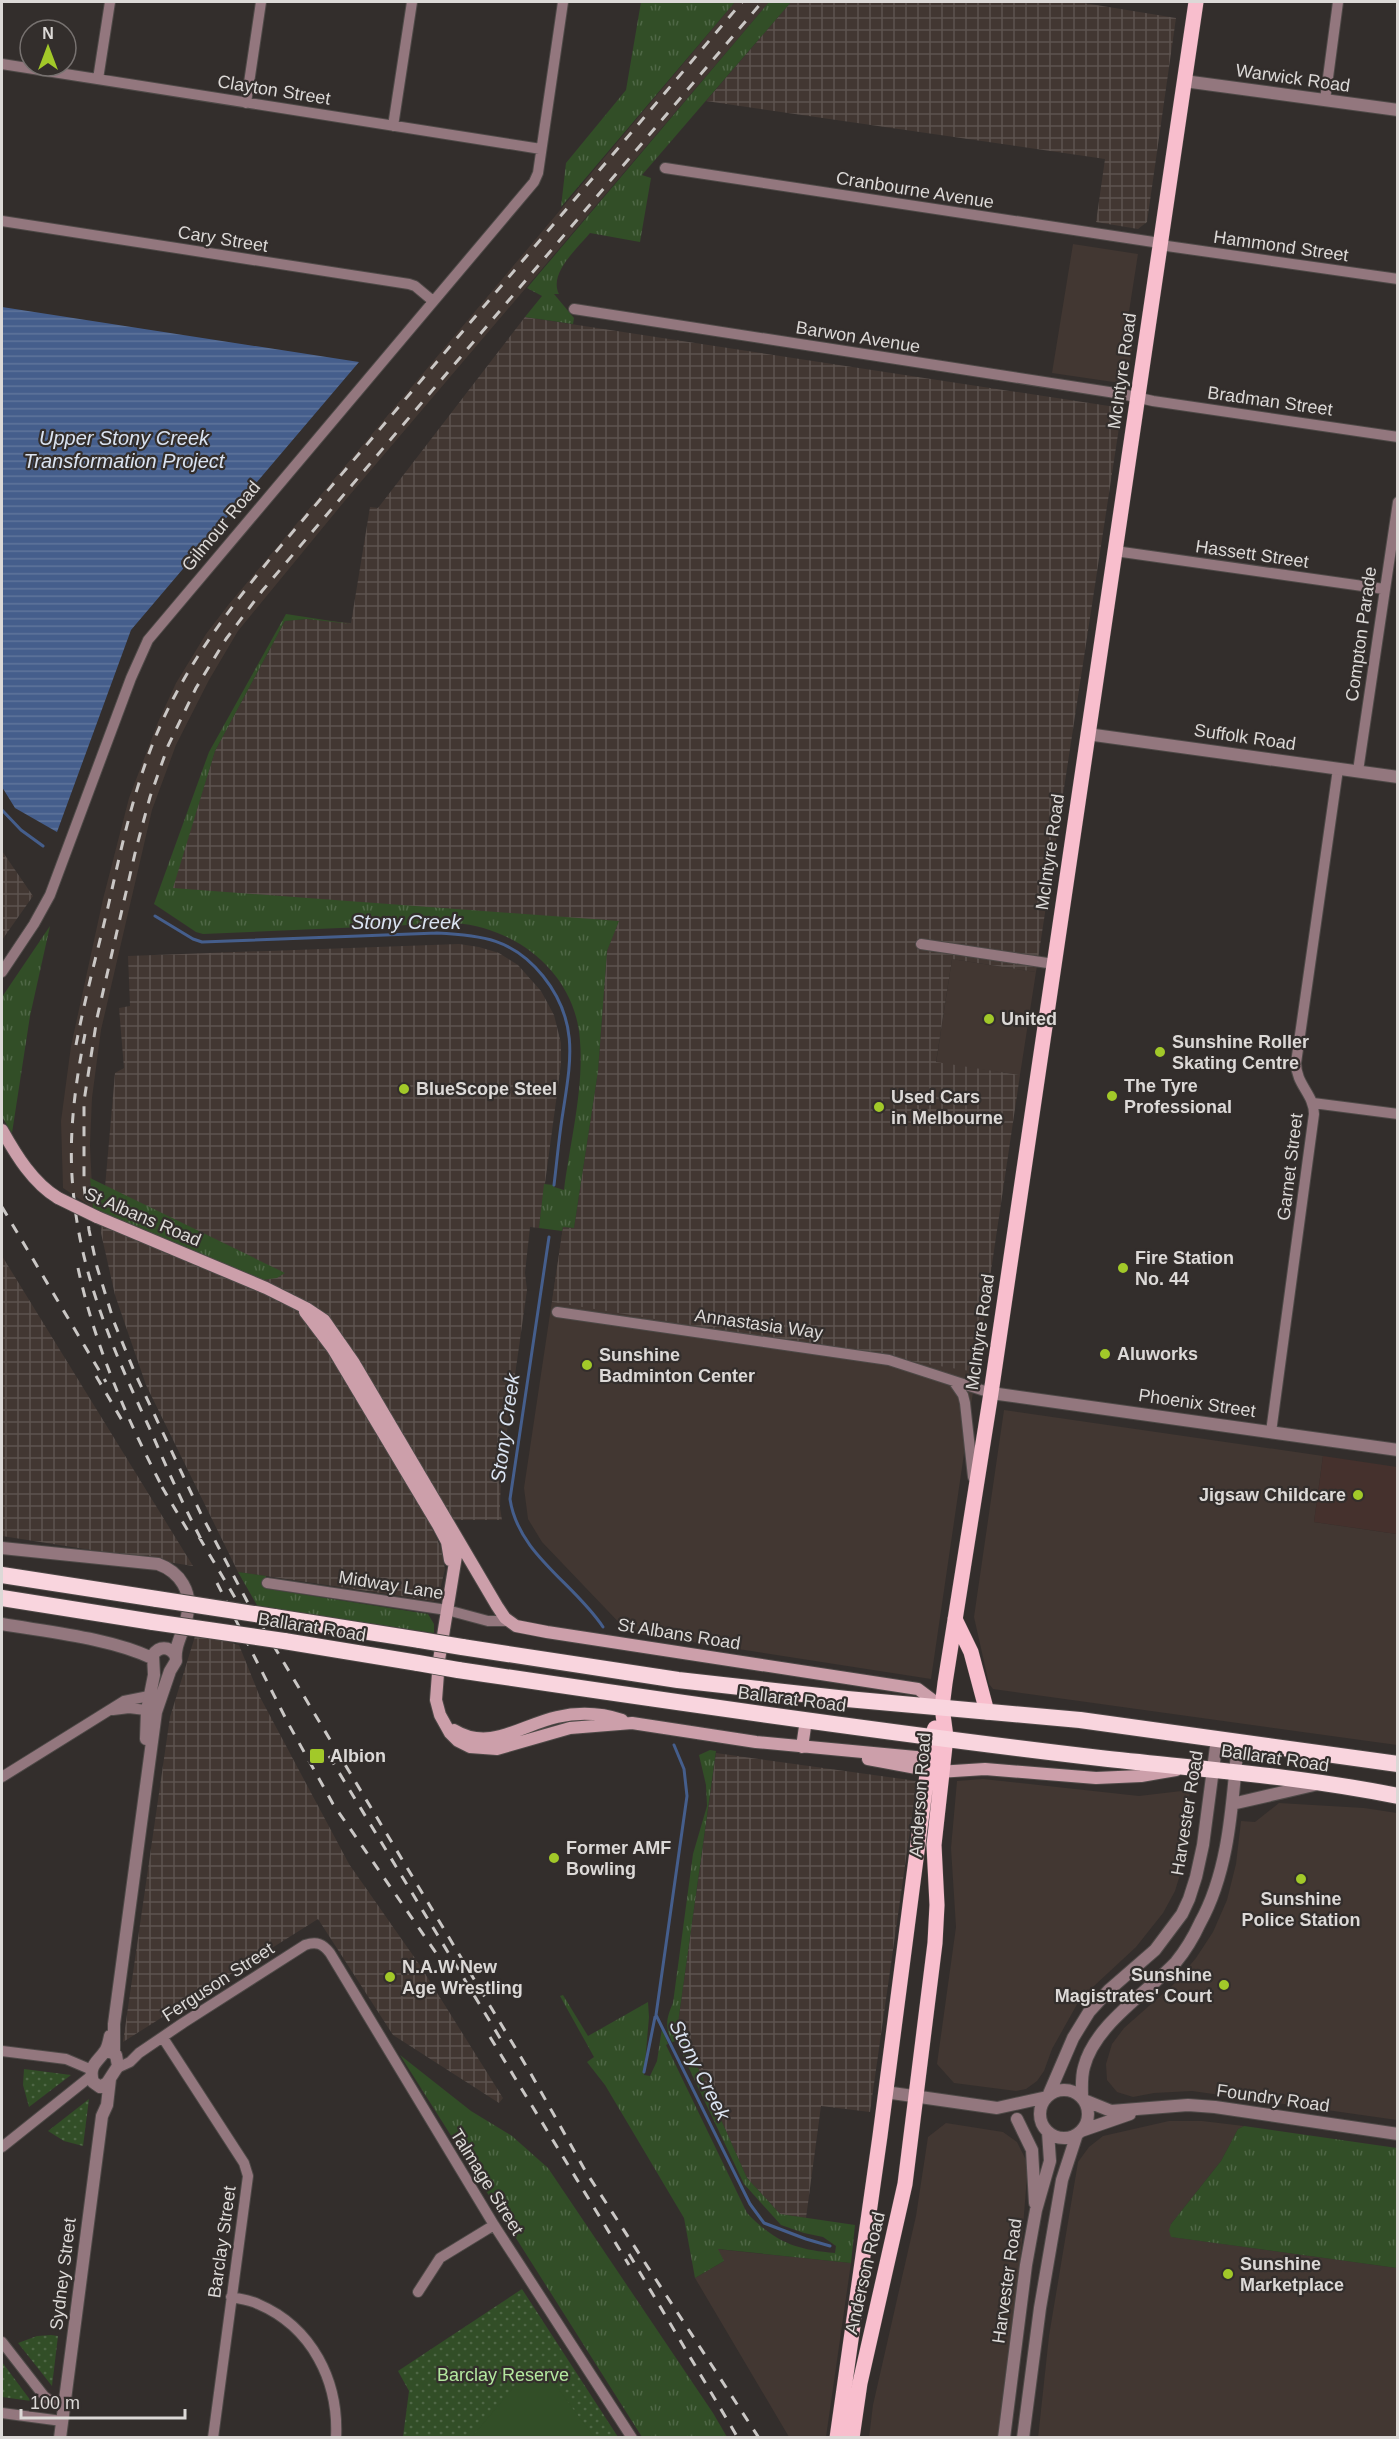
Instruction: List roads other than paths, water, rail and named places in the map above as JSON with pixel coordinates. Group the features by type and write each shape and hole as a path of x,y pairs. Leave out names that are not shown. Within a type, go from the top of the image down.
{"highway":[{"name":"Ballarat Road","path":"2,1575 678,1680 847,1699 1080,1720 1398,1764"},
{"name":"Ballarat Road","path":"2,1598 458,1670 806,1720 1101,1758 1193,1766 1398,1796"}],"main road":[{"name":"McIntyre Road","path":"942,1707 991,1394 1184,81 1192,2"},
{"name":"St Albans Road","path":"2,1130 28,1170 40,1184 58,1198 296,1303 324,1320 409,1466 454,1534 497,1606 509,1621 520,1627 537,1631 918,1689 942,1707"},
{"name":"St Albans Road","path":"409,1466 444,1535 449,1550 452,1575"},
{"name":"St Albans Road","path":"454,1534 456,1556 436,1695 442,1718 450,1733 458,1741 470,1747 487,1750 502,1748 580,1726 632,1723"},
{"path":"955,1619 971,1652 987,1712"},
{"name":"Anderson Road","path":"837,2438 885,2092 936,1765 942,1707"},
{"name":"St Albans Road","path":"442,1718 465,1736 488,1739 552,1718 578,1714 605,1715 632,1723 734,1739 936,1765 1108,1778 1141,1776 1193,1766"},
{"path":"578,1714 580,1726"},
{"path":"802,1747 806,1720"},
{"name":"Anderson Road","path":"852,2438 860,2383 905,2184 936,1943 934,1845 936,1765"}],"street":[{"path":"98,79 110,2"},
{"path":"246,103 261,2"},
{"path":"393,126 412,2"},
{"name":"Gilmour Road","path":"2,972 34,924 52,889 131,678 148,640 534,182 538,173 563,2"},
{"path":"1325,100 1338,2"},
{"name":"Clayton Street","path":"2,64 541,149"},
{"name":"Warwick Road","path":"1184,81 1398,110"},
{"name":"Cranbourne Avenue","path":"665,168 1160,244"},
{"name":"Cary Street","path":"2,221 409,284 416,286 433,301"},
{"name":"Hammond Street","path":"1160,244 1398,279"},
{"name":"Barwon Avenue","path":"574,309 1137,397"},
{"name":"Bradman Street","path":"1137,397 1398,437"},
{"name":"Compton Parade","path":"1358,771 1398,502"},
{"name":"Hassett Street","path":"1115,551 1384,589"},
{"name":"Suffolk Road","path":"1087,734 1398,777"},
{"name":"Garnet Street","path":"1271,1432 1313,1128 1313,1103 1300,1082 1296,1063 1338,769"},
{"path":"921,944 1054,964"},
{"path":"1313,1103 1398,1114"},
{"name":"Annastasia Way","path":"556,1312 889,1360 910,1365 991,1394"},
{"path":"954,1382 963,1395 965,1403 975,1496"},
{"name":"Phoenix Street","path":"991,1394 1398,1450"},
{"path":"2,1548 142,1561 168,1568 180,1579 189,1600 187,1616 175,1655 175,1664 170,1671 163,1672 135,1652 83,1639 2,1624"},
{"name":"Midway Lane","path":"267,1583 447,1611 488,1621 509,1621"},
{"path":"153,1663 155,1652 160,1648 167,1648 175,1655"},
{"name":"Sydney Street","path":"60,2438 102,2116 104,2068 114,2024 147,1773 151,1711 149,1696 153,1663"},
{"name":"Sydney Street","path":"151,1711 170,1671"},
{"path":"2,1775 113,1710 124,1701 149,1696"},
{"path":"113,1710 129,1708 151,1711"},
{"name":"Harvester Road","path":"1048,2096 1073,2038 1089,2013 1110,1990 1155,1950 1182,1914 1196,1877 1203,1845 1217,1739"},
{"path":"1048,2096 1041,2106 1040,2114 1042,2125 1047,2131 1055,2137 1064,2138 1079,2133 1088,2116 1083,2099 1083,2068 1096,2042 1116,2016 1178,1959 1201,1923 1213,1895 1222,1863 1232,1804 1238,1742"},
{"path":"1232,1804 1322,1784"},
{"name":"Ferguson Street","path":"104,2068 139,2053 300,1948 310,1943 317,1943"},
{"name":"Talmage Street","path":"317,1943 330,1953 494,2225 632,2438"},
{"name":"Barclay Street","path":"163,2038 244,2163 248,2176 213,2438"},
{"path":"2,2051 66,2059 104,2068"},
{"path":"2,2147 104,2068"},
{"path":"885,2092 997,2108 1048,2096 1060,2090 1068,2090 1083,2099"},
{"name":"Foundry Road","path":"1083,2099 1107,2110 1188,2105 1215,2107 1398,2134"},
{"path":"997,2108 1047,2131"},
{"name":"Foundry Road","path":"1079,2133 1142,2109"},
{"path":"1017,2119 1032,2150 1036,2210"},
{"name":"Harvester Road","path":"1004,2438 1026,2265 1036,2210 1050,2161 1047,2131"},
{"name":"Harvester Road","path":"1023,2438 1040,2308 1060,2192 1066,2163 1079,2133"},
{"path":"418,2292 440,2258 494,2225"},
{"path":"231,2297 257,2303 283,2319 310,2342 330,2380 337,2418 336,2438"},
{"path":"2,2342 44,2396 52,2402 64,2403"},
{"path":"2,2413 62,2421"}],"water":[{"name":"Upper Stony Creek Transformation Project","path":"2,307 359,362 131,630 57,832 15,808 2,787"}],"waterway":[{"name":"Stony Creek","path":"2,810 21,830 43,846"},
{"name":"Stony Creek","path":"155,916 202,942 437,933 468,935 496,941 520,954 543,976 555,993 562,1009 570,1041 570,1058 554,1185"},
{"name":"Stony Creek","path":"549,1237 510,1499 515,1518 535,1552 591,1611 603,1627"},
{"name":"Stony Creek","path":"674,1745 684,1769 687,1796 656,2015 750,2204 764,2223 830,2246"},
{"path":"644,2072 655,2017"}],"railway":[{"path":"76,1045 136,791 161,724 198,656 227,614 274,554 742,2"},
{"path":"759,2438 586,2172 531,2074 248,1603 201,1514 134,1371 114,1322 97,1267 89,1230 84,1185 84,1101 97,1018 150,797 168,746 196,688 226,639 262,591 762,2"},
{"path":"85,1034 75,1092 71,1150 73,1189 83,1251 111,1340 203,1543"},
{"path":"2,1207 106,1382"},
{"path":"78,1268 94,1327 114,1384 166,1494"},
{"path":"96,1376 123,1422"},
{"path":"162,1487 188,1531"},
{"path":"199,1537 243,1611"},
{"path":"217,1583 288,1723 333,1804 452,1976"},
{"path":"329,1756 503,2043"},
{"path":"490,2037 629,2265"},
{"path":"629,2254 738,2438"}],"place":[{"name":"United","path":"989,1019"},
{"name":"Sunshine Roller Skating Centre","path":"1160,1052"},
{"name":"BlueScope Steel","path":"404,1089"},
{"name":"The Tyre Professional","path":"1112,1096"},
{"name":"Used Cars in Melbourne","path":"879,1107"},
{"name":"Fire Station No. 44","path":"1123,1268"},
{"name":"Aluworks","path":"1105,1354"},
{"name":"Sunshine Badminton Center","path":"587,1365"},
{"name":"Jigsaw Childcare","path":"1358,1495"},
{"name":"Albion","path":"317,1756"},
{"name":"Former AMF Bowling","path":"554,1858"},
{"name":"Sunshine Police Station","path":"1301,1879"},
{"name":"N.A.W New Age Wrestling","path":"390,1977"},
{"name":"Sunshine Magistrates' Court","path":"1224,1985"},
{"name":"Sunshine Marketplace","path":"1228,2274"}],"park label":[{"name":"Barclay Reserve","path":"503,2375"}]}
